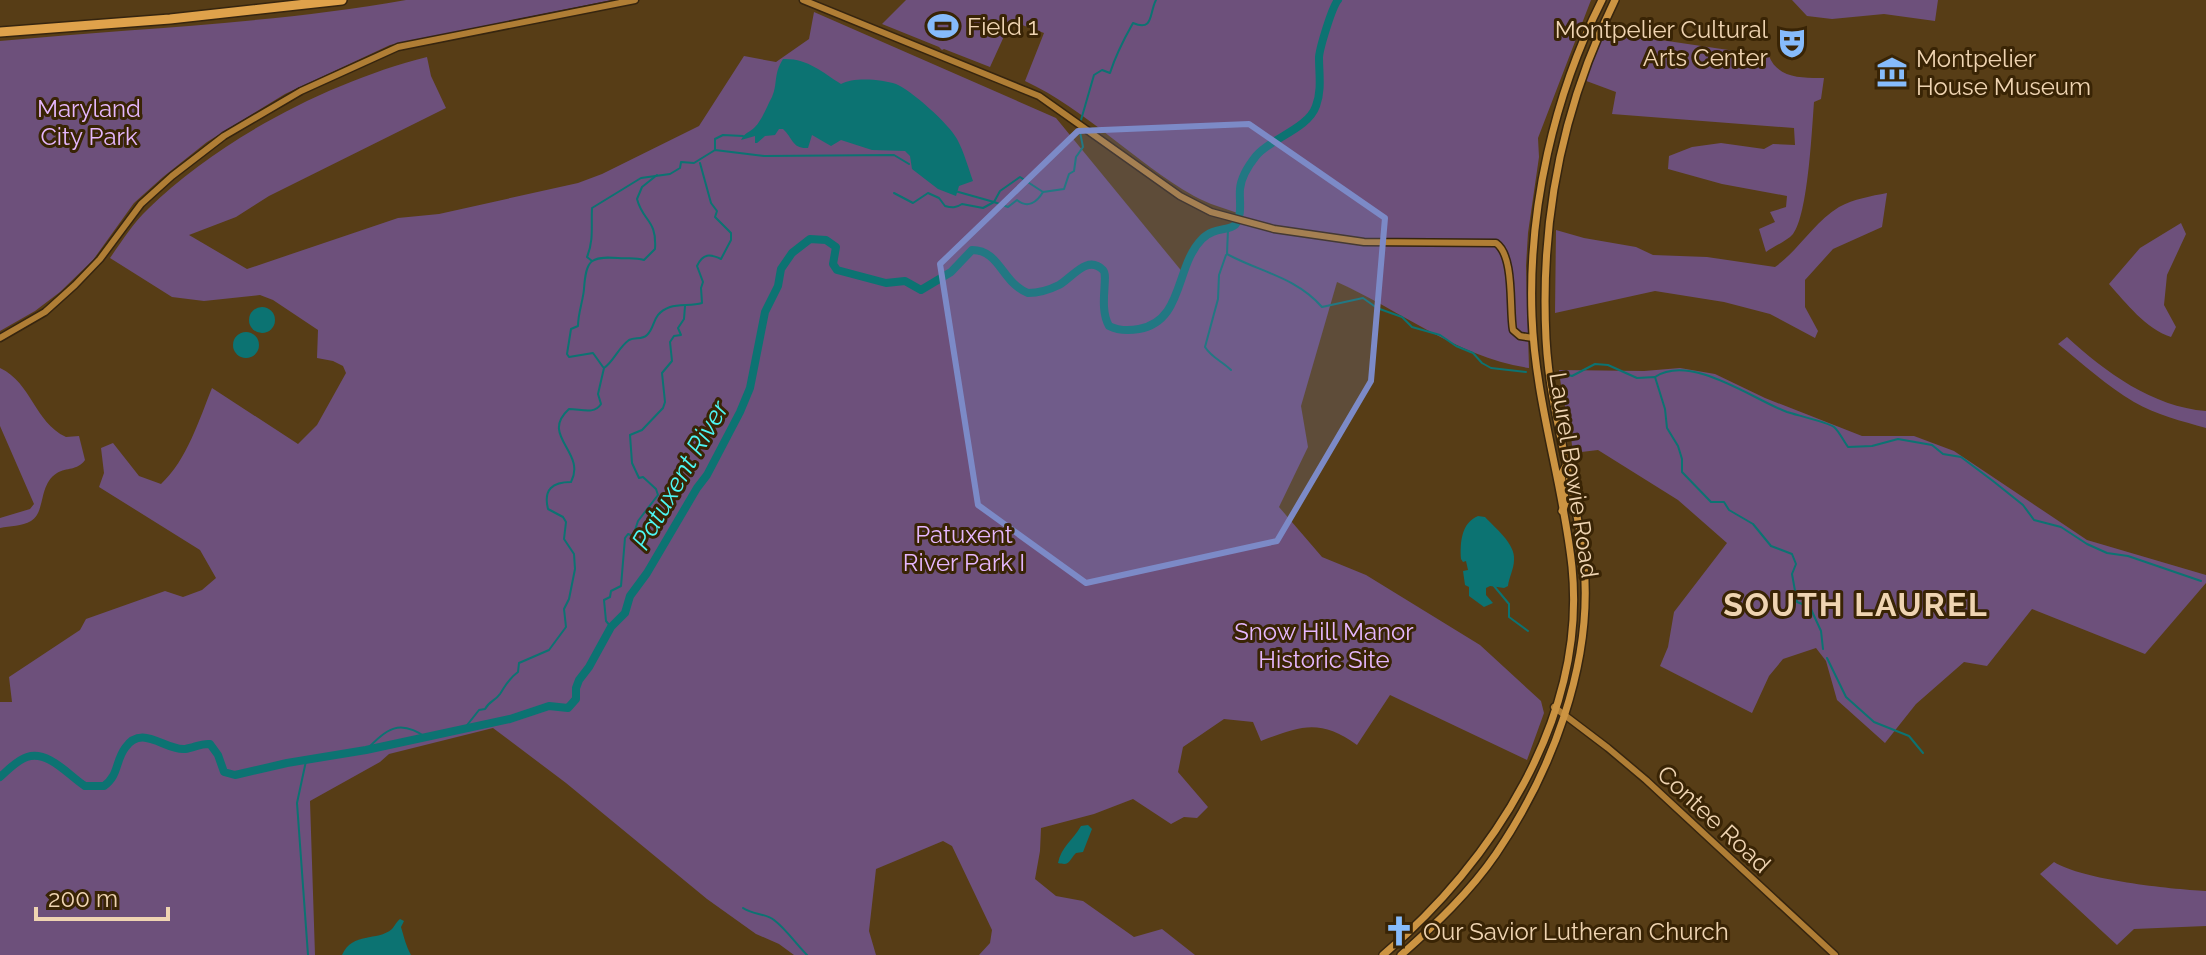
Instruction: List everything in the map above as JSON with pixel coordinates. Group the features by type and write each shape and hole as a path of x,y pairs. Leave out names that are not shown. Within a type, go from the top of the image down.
{"highway":[{"path":"0,32 140,22 342,0"}],"main road":[{"name":"Laurel Bowie Road","path":"1383,955 1447,895 1500,826 1533,762 1554,707 1567,660 1573,614 1572,563 1542,409 1533,338 1534,242 1547,160 1571,72 1602,0"},
{"name":"Laurel Bowie Road","path":"1401,955 1447,911 1496,855 1533,792 1563,716 1580,655 1586,607 1583,555 1551,394 1546,341 1545,259 1556,172 1572,106 1592,49 1615,0"},
{"path":"1562,511 1566,503 1561,475 1566,466"}],"street":[{"path":"0,338 45,312 89,272 133,213 161,185 224,136 301,91 398,47 635,0"},
{"path":"803,0 1039,96 1180,196 1203,208 1274,229 1364,242 1484,242 1500,245 1512,296 1513,330 1520,336 1533,338"},
{"name":"Contee Road","path":"1554,707 1646,780 1835,955"}],"highlighted area":[{"path":"1249,124 1385,218 1371,381 1277,541 1086,583 978,505 940,264 1078,131"}],"green space":[{"name":"Maryland City Park","path":"406,0 612,0 390,45 285,94 207,142 163,177 134,203 93,260 60,292 0,331 0,41 305,15"},
{"path":"906,0 1591,0 1538,138 1539,157 1526,266 1529,368 1454,344 1337,282 1301,406 1308,447 1279,507 1322,557 1366,575 1480,645 1541,701 1544,713 1527,760 1390,695 1357,745 1332,731 1310,727 1261,741 1253,722 1224,719 1183,747 1178,772 1208,807 1197,818 1184,817 1171,824 1133,799 1094,814 1041,828 1035,879 1056,896 1083,901 1134,937 1162,929 1195,955 979,955 990,943 992,930 952,846 943,841 876,869 869,931 876,955 794,955 756,934 707,899 566,783 493,728 389,754 310,801 315,955 0,955 0,702 12,702 9,677 80,630 86,619 165,591 183,597 202,590 216,578 200,550 99,487 104,473 101,448 113,443 139,476 161,484 185,452 212,388 298,444 317,425 346,373 343,366 317,358 318,330 273,300 260,295 204,301 172,297 110,258 143,214 208,159 278,116 353,81 427,57 431,76 446,108 269,196 236,217 189,235 247,269 398,218 439,214 578,183 699,126 744,56 776,62 809,39 814,12 1056,118 1184,274 1193,251 1203,238 1214,230 1228,228 1236,221 1240,214 1199,199 1151,168 1069,106 1025,81 1044,33 1011,21 990,67 882,24"},
{"path":"1792,0 1938,0 1935,21 1884,14 1832,19 1807,16"},
{"path":"1600,31 1769,56 1773,64 1785,73 1824,78 1821,99 1814,102 1802,209 1790,237 1766,252 1759,229 1775,222 1770,212 1786,207 1787,196 1722,184 1668,169 1669,156 1692,147 1721,143 1764,149 1773,144 1795,145 1794,128 1612,114 1616,92 1581,79"},
{"path":"1887,193 1882,227 1833,249 1805,280 1805,307 1818,331 1815,338 1770,314 1724,302 1655,291 1555,313 1556,230 1636,247 1653,255 1707,257 1775,267 1839,207"},
{"path":"2181,223 2186,234 2167,275 2164,305 2176,327 2171,337 2145,322 2109,284 2140,248"},
{"path":"2067,337 2097,363 2131,386 2167,403 2206,411 2206,428 2142,407 2124,396 2058,344"},
{"path":"0,368 19,383 55,430 66,437 79,436 85,460 79,466 61,471 51,478 39,511 31,521 0,528 0,518 30,509 34,504 0,426"},
{"path":"1680,368 1715,374 1765,398 1862,436 1914,436 1954,451 2087,540 2206,575 2206,583 2145,654 2032,609 1987,666 1964,662 1916,704 1885,743 1837,700 1826,661 1816,648 1783,659 1769,676 1752,713 1660,666 1668,647 1674,612 1727,543 1678,500 1598,450 1573,453 1559,370 1644,371"},
{"path":"2054,862 2105,879 2206,891 2206,926 2134,929 2117,945 2040,874"}],"water":[{"path":"783,59 807,63 841,84 867,80 890,82 903,87 953,133 973,181 959,186 956,196 938,189 912,169 910,156 905,151 872,150 841,140 831,146 812,135 808,148 803,148 796,145 783,129 757,143 755,136 741,140 758,124 764,113 774,92"},
{"path":"262,307 271,311 275,320 271,329 262,333 253,329 249,320 253,311"},
{"path":"246,332 255,336 259,345 255,354 246,358 237,354 233,345 237,336"},
{"path":"1478,516 1485,517 1499,531 1514,554 1508,586 1486,588 1486,595 1493,603 1484,607 1469,596 1463,571 1468,570 1466,561 1461,559 1461,540 1465,528"},
{"path":"1088,825 1092,829 1083,852 1076,853 1067,863 1058,863 1064,848 1081,826"},
{"path":"400,919 404,921 401,927 411,955 342,955 352,943 386,933"}],"waterway":[{"path":"1081,120 1094,75 1102,70 1110,73 1133,23 1148,23 1156,0"},
{"name":"Patuxent River","path":"0,777 20,760 35,756 51,760 85,786 104,786 112,777 125,748 139,738 177,749 210,744 224,772 235,775 510,719 549,706 568,708 576,699 579,680 611,627 625,613 630,596 707,475 740,412 750,388 765,312 778,286 781,269 792,253 810,239 826,240 836,247 833,264 837,270 886,283 905,281 921,290 951,272 972,250 989,255 1012,282 1028,293 1055,287 1085,266 1097,266 1105,273 1104,310 1109,326 1131,330 1154,324 1172,304 1193,250 1211,233 1235,225 1240,212 1241,185 1253,160 1312,114 1319,94 1320,52 1338,0"},
{"path":"894,193 913,203 928,193 939,198 945,206 952,207 962,204 983,208 994,202 1008,207 1017,200 1032,203 1043,192 1064,189 1083,147 1080,132"},
{"path":"715,149 715,139 723,135 743,136"},
{"path":"592,261 587,257 592,208 641,178 670,174 680,168 681,162 694,163 715,150 764,156 894,155 909,164"},
{"path":"464,729 479,710 485,709 498,696 518,672 519,663 549,650 566,627 564,609 575,569 574,554 564,539 566,522 548,509 547,502 551,488 559,483 571,482 574,471 561,436 561,419 569,409 591,410 601,404 598,394 604,368 629,340 647,335 660,313 670,307 702,303 703,282 697,266 707,256 721,259 731,240 731,233 715,217 717,211 711,203 700,163"},
{"path":"603,367 593,353 569,357 567,354 571,329 578,326 586,272 595,259 644,260 655,249 652,226 637,199 642,187 657,175"},
{"path":"955,191 994,202 1000,191 1020,177 1043,192"},
{"path":"1228,229 1227,254 1289,282 1322,307 1363,298 1377,308 1402,317 1412,327 1440,335 1473,353 1491,368 1526,372"},
{"path":"1226,255 1205,347 1231,370"},
{"path":"611,627 606,621 604,600 610,597 611,591 621,586 625,538 628,534 633,536 638,521 658,495 643,477 639,478 632,463 630,435 642,430 663,408 662,373 672,361 670,342 674,336 681,335 678,328 684,319 685,306"},
{"path":"1561,373 1572,376 1595,364 1608,365 1637,378 1655,377 1665,409 1667,428 1682,459 1682,472 1711,502 1724,502 1729,510 1753,524 1771,546 1792,554 1796,564 1792,574 1797,602 1810,607 1821,631 1823,649"},
{"path":"1655,377 1670,371 1704,374 1787,412 1834,427 1848,447 1872,446 1898,439 1932,445 1943,454 1961,457 2023,505 2034,520 2061,527 2107,553 2128,556 2201,581"},
{"path":"1494,586 1509,604 1509,617 1528,631"},
{"path":"1827,658 1846,697 1874,722 1909,736 1923,753"},
{"path":"366,750 380,736 401,727 427,738"},
{"path":"306,761 297,803 308,955"},
{"path":"743,908 774,920 807,955"}],"place":[{"name":"Field 1","path":"943,26"},
{"name":"Montpelier Cultural Arts Center","path":"1792,43"},
{"name":"Montpelier House Museum","path":"1892,72"},
{"name":"Our Savior Lutheran Church","path":"1399,931"}],"district":[{"name":"SOUTH LAUREL","path":"1856,604"}],"park label":[{"name":"Patuxent River Park I","path":"964,548"},
{"name":"Snow Hill Manor Historic Site","path":"1324,645"}]}
